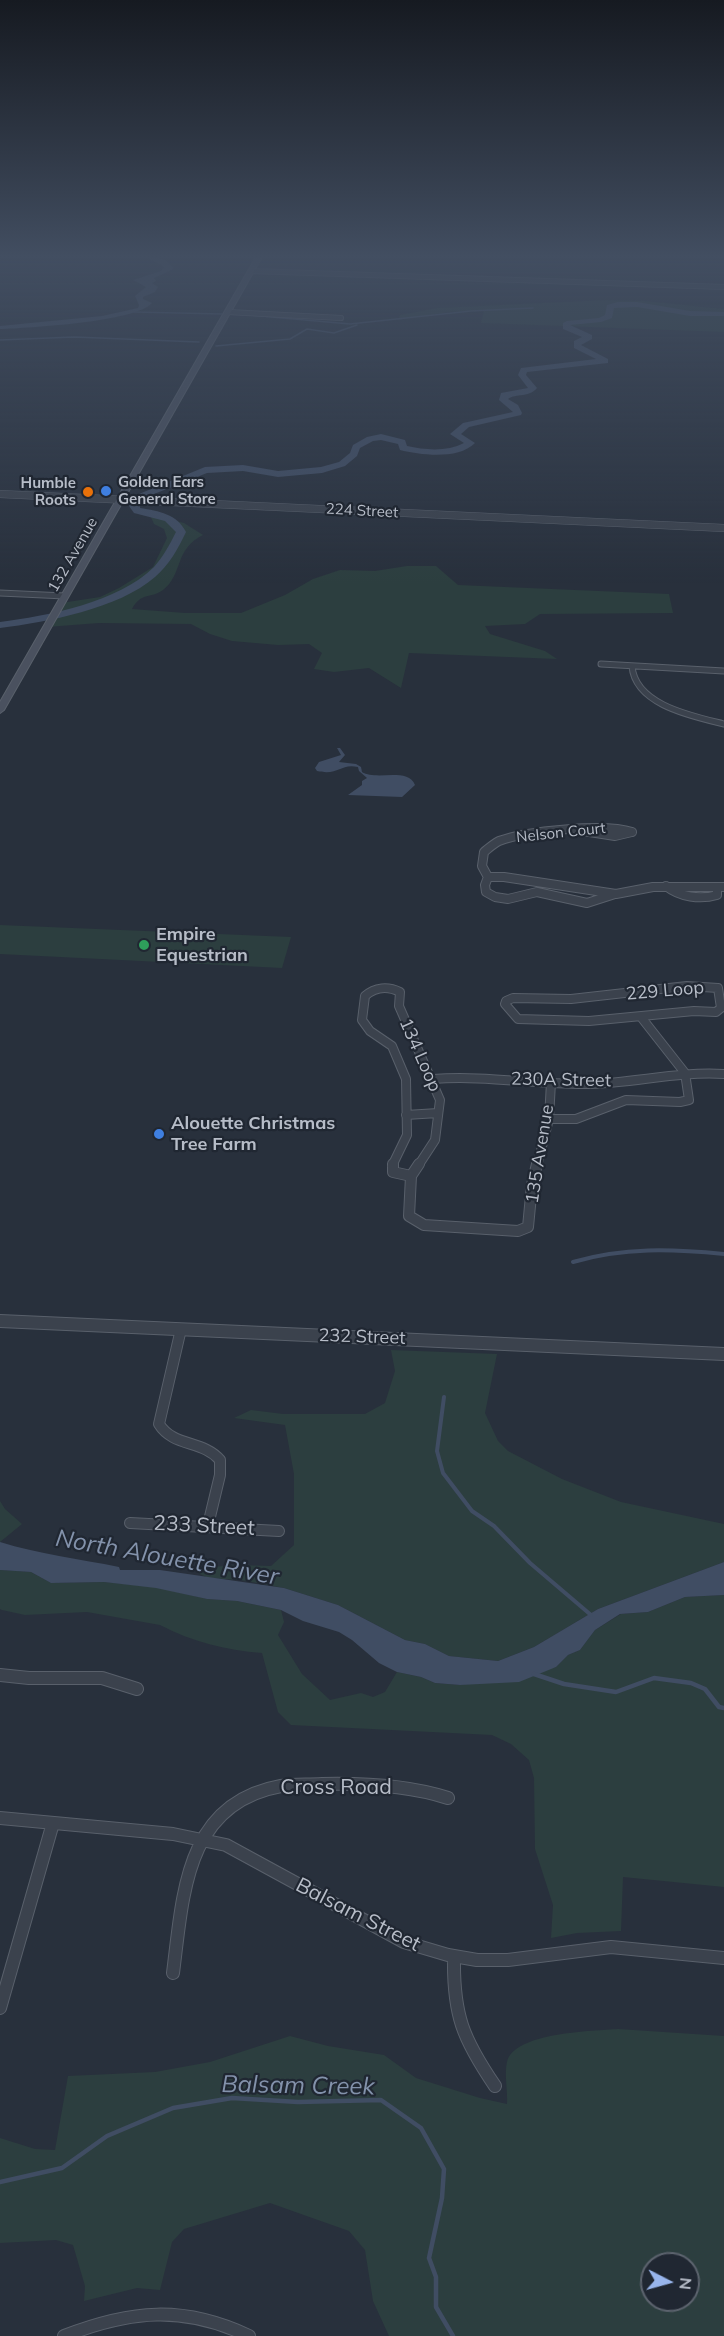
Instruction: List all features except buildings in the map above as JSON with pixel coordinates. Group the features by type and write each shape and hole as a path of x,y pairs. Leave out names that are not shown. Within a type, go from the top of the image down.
{"main road":[{"name":"132 Avenue","path":"0,710 59,606 124,501 198,366"}],"street":[{"name":"224 Street","path":"0,494 724,528"},
{"path":"0,593 65,596"},
{"path":"601,664 724,671"},
{"path":"632,666 633,679 646,694 686,713 724,724"},
{"name":"Nelson Court","path":"488,878 482,866 484,852 492,845 513,837 583,831 599,827 627,828 632,832"},
{"path":"616,894 504,877 488,878 485,885 486,892 495,897 508,899 537,892 587,903 616,894 666,886 675,893 712,897 717,895 720,887"},
{"name":"229 Loop","path":"687,986 713,987 720,991 721,1008 716,1012 694,1011 641,1017 589,1021 522,1020 515,1017 505,1004 513,998 571,999 687,986"},
{"name":"134 Loop","path":"385,988 396,989 400,992 399,1006 433,1079 440,1101 438,1113 435,1140 411,1176 393,1172 392,1167 407,1135 406,1079 392,1046 366,1027 362,1020 363,999 367,994 385,988"},
{"path":"549,1119 576,1119 626,1101 686,1102 690,1096 685,1073 641,1017"},
{"name":"230A Street","path":"433,1079 456,1076 591,1084 685,1073 724,1074"},
{"name":"135 Avenue","path":"411,1176 409,1216 414,1221 424,1225 518,1231 528,1227 532,1185 549,1119 551,1082"},
{"name":"134 Loop","path":"406,1114 438,1113"},
{"name":"232 Street","path":"0,1321 724,1354"},
{"path":"181,1329 160,1411 159,1425 169,1437 210,1449 220,1460 220,1475 208,1525"},
{"name":"233 Street","path":"130,1522 279,1531"},
{"path":"0,1675 29,1678 110,1679 138,1689"},
{"name":"Cross Road","path":"173,1973 189,1865 200,1838 222,1810 243,1798 276,1787 365,1784 428,1791 448,1798"},
{"name":"Balsam Street","path":"0,1818 200,1838 226,1845 404,1942 431,1952 454,1957 495,1961 523,1959 593,1947 611,1947 724,1958"},
{"path":"0,2008 53,1823"},
{"path":"454,1957 452,1993 460,2028 472,2054 495,2086"},
{"path":"64,2336 111,2319 163,2313 212,2320 249,2336"}],"shaded area":[{"path":"150,515 184,523 203,535 187,547 169,584 158,593 139,600 132,609 185,613 241,613 285,595 313,579 340,570 375,571 407,566 436,566 458,585 669,594 673,613 540,614 525,624 485,626 490,634 545,651 557,659 409,653 401,688 369,668 334,672 314,669 322,653 309,644 278,645 232,641 210,634 191,624 99,623 47,627 61,603 100,597 153,567 167,538 164,529 154,524"},
{"name":"Empire Equestrian","path":"0,925 291,937 282,968 0,954"},
{"path":"391,1350 497,1354 485,1413 498,1441 508,1451 562,1479 621,1502 724,1524 724,1562 598,1609 534,1647 498,1661 449,1656 425,1644 405,1640 338,1605 284,1588 241,1580 208,1578 196,1572 200,1568 237,1565 271,1566 294,1545 294,1474 285,1425 234,1418 251,1410 283,1414 365,1414 385,1403 395,1371"},
{"path":"0,1501 5,1509 22,1524 0,1542"},
{"path":"0,1570 31,1572 51,1583 104,1582 156,1587 207,1599 237,1601 281,1610 284,1622 278,1635 302,1674 330,1700 361,1693 373,1697 385,1692 397,1672 421,1677 435,1683 460,1685 556,1667 568,1655 580,1650 595,1630 621,1614 648,1612 685,1597 724,1595 724,1887 623,1877 621,1931 577,1933 551,1938 553,1905 535,1849 534,1778 529,1760 511,1744 492,1735 291,1725 278,1712 262,1653 210,1644 160,1625 87,1612 25,1615 2,1610 0,1609"},
{"path":"618,2029 724,2036 724,2336 389,2336 373,2301 365,2250 349,2231 270,2203 184,2229 172,2242 160,2290 137,2288 84,2301 85,2286 73,2245 56,2240 0,2243 0,2138 35,2149 55,2150 68,2076 155,2072 210,2062 290,2036 328,2046 384,2055 416,2078 507,2104 506,2067 513,2052 524,2044 539,2039 574,2032"}],"water":[{"path":"337,748 340,748 345,755 339,762 356,764 361,767 362,772 368,774 406,777 415,785 402,797 348,795 362,785 362,781 367,778 359,771 358,767 352,766 330,772 317,771 315,768 319,762 341,755"},
{"path":"0,1542 119,1567 120,1570 160,1570 284,1588 338,1605 405,1640 425,1644 449,1656 498,1661 534,1647 598,1609 724,1562 724,1595 685,1597 648,1612 620,1614 595,1630 580,1650 568,1655 556,1667 519,1682 460,1685 435,1683 421,1677 397,1672 379,1663 339,1632 303,1621 281,1610 237,1601 207,1599 156,1588 104,1582 51,1583 31,1572 0,1570"}],"waterway":[{"name":"North Alouette River","path":"0,625 49,619 124,593 152,575 165,560 181,532 178,526 168,518 137,511 134,506 137,498 205,470 243,468 278,474 322,470 342,464 354,454 356,447 370,439 381,437 402,442 403,448 410,450 438,452 465,447 470,443 455,434 466,425 518,413 515,407 503,400 504,395 529,392 533,388 522,375 524,370 560,366"},
{"path":"573,1262 592,1257 648,1250 724,1254"},
{"path":"444,1397 437,1451 443,1473 472,1511 494,1526 530,1563 591,1615"},
{"path":"534,1674 564,1684 616,1692 654,1678 691,1683 705,1689 719,1707 724,1708"},
{"name":"Balsam Creek","path":"0,2182 62,2168 107,2136 173,2108 232,2098 298,2102 381,2100 421,2128 444,2169 442,2198 429,2258 436,2277 436,2307 453,2336"}],"place":[{"name":"Golden Ears General Store","path":"106,491"},
{"name":"Humble Roots","path":"88,492"},
{"name":"Empire Equestrian","path":"144,945"},
{"name":"Alouette Christmas Tree Farm","path":"159,1134"}]}
